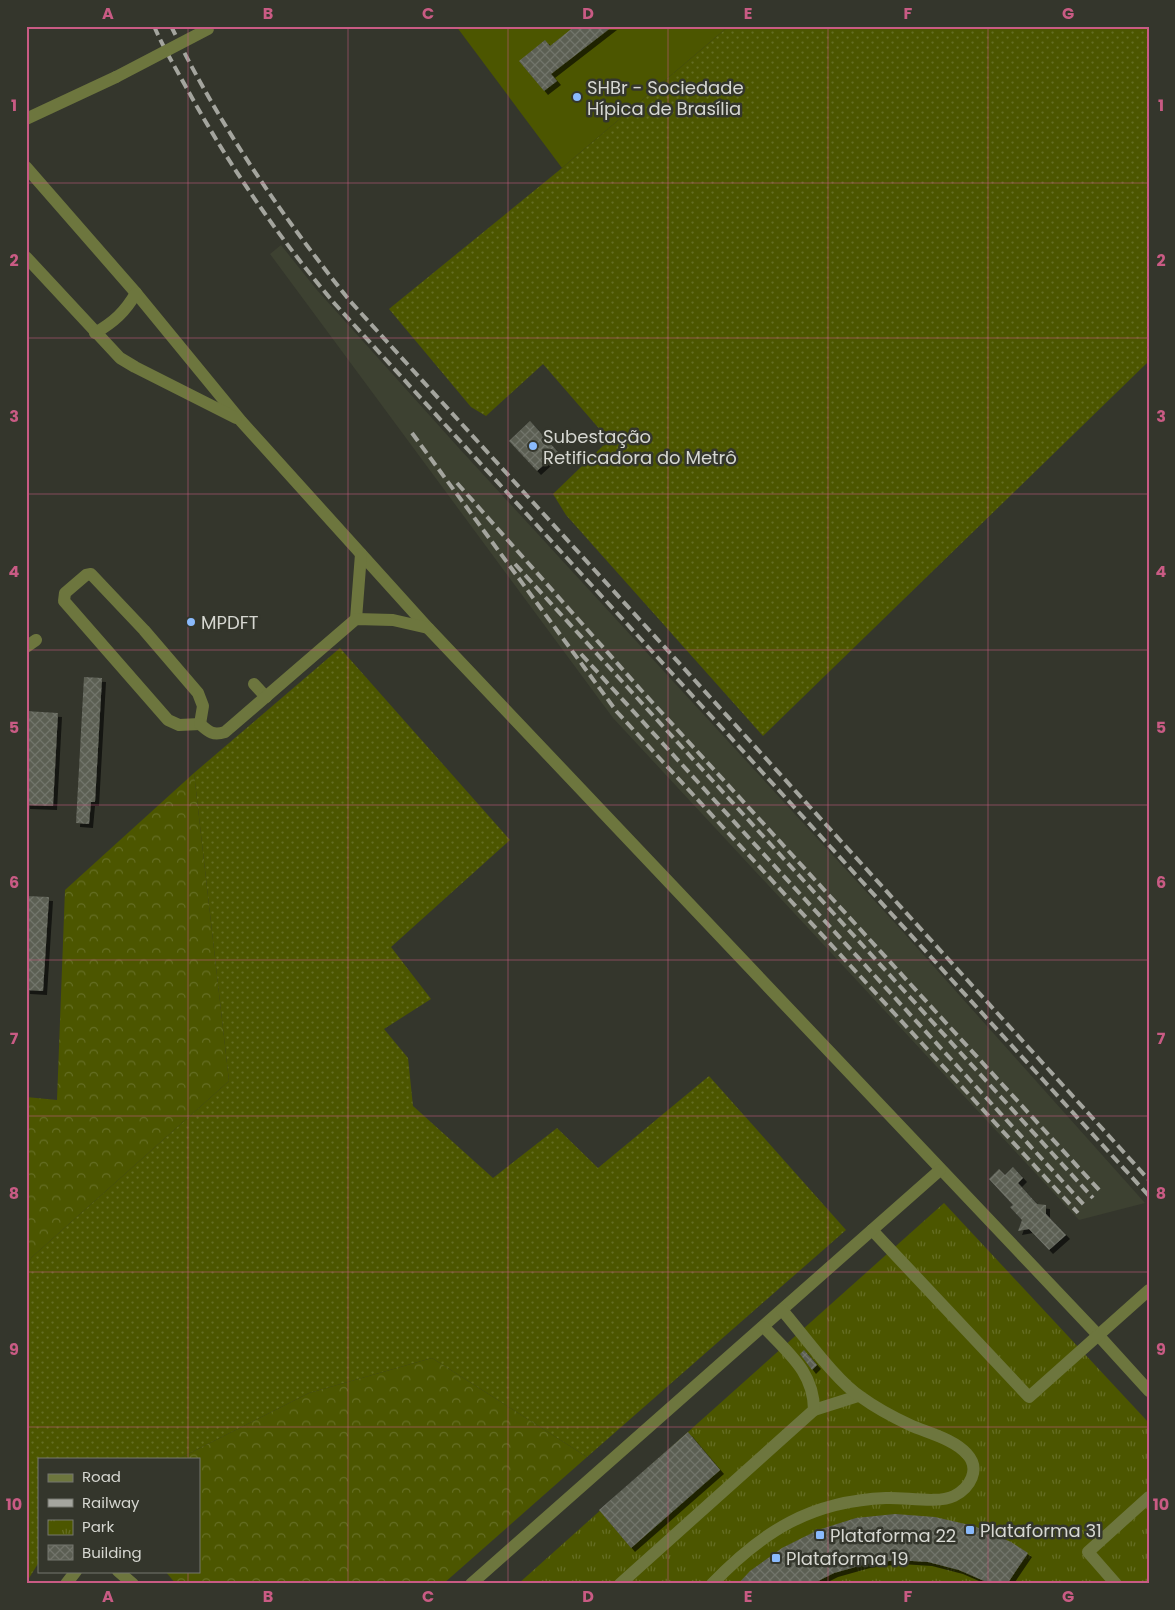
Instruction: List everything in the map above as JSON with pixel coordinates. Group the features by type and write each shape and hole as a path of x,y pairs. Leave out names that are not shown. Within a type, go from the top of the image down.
{"street":[{"path":"26,119 116,77 210,27"},
{"path":"26,167 136,293 241,421 428,628 1099,1336 1149,1392"},
{"path":"26,257 120,358 241,421"},
{"path":"95,333 113,323 127,308 136,293"},
{"path":"356,619 361,554"},
{"path":"200,724 203,706 198,694 96,577 91,574 86,575 65,593 64,601 168,720 179,725 200,724 208,732 216,734 225,732 356,619 394,620 428,628"},
{"path":"254,684 266,697"},
{"path":"471,1584 561,1502 764,1327 940,1170"},
{"path":"872,1230 1029,1397 1149,1290"},
{"path":"712,1584 738,1557 770,1532 815,1511 862,1499 914,1497 942,1500 953,1496 968,1484 973,1476 974,1465 967,1454 958,1446 909,1424 858,1396 839,1377 782,1310"},
{"path":"764,1327 807,1375 812,1388 814,1410"},
{"path":"620,1584 814,1410 858,1396"},
{"path":"1116,1584 1088,1552 1149,1497"},
{"path":"66,1584 75,1572"},
{"path":"119,1572 133,1584"}],"shaded area":[{"path":"281,245 317,290 458,447 895,923 1145,1203 1079,1220 613,718 270,254"}],"green space":[{"name":"SHBr - Sociedade Hípica de Brasília","path":"456,26 729,26 562,168"},
{"path":"729,26 1149,26 1149,361 763,736 566,515 553,494 609,440 543,364 486,416 471,407 389,309 562,168"},
{"path":"340,648 510,840 391,947 431,999 384,1029 408,1058 413,1106 493,1178 557,1128 598,1168 709,1076 846,1230 587,1457 432,1358 309,1393 180,1458 38,1458 38,1564 26,1583 26,1266 32,1257 229,1081 194,773"},
{"path":"194,773 229,1081 32,1257 26,1266 26,1097 57,1100 65,890"},
{"path":"944,1203 1149,1423 1149,1584 518,1584"},
{"path":"432,1358 587,1457 443,1584 176,1584 166,1572 200,1572 200,1458 180,1458 309,1393"}],"building":[{"path":"575,26 613,26 551,74 557,81 544,91 519,61 545,40 550,46"},
{"name":"Subestação Retificadora do Metrô","path":"530,421 558,452 537,471 509,441"},
{"path":"84,677 102,678 95,802 91,802 89,824 76,823"},
{"path":"26,711 58,713 53,806 26,805"},
{"path":"26,896 49,897 43,991 26,990"},
{"path":"1013,1167 1023,1178 1018,1183 1037,1204 1046,1205 1046,1214 1066,1235 1049,1250 1029,1229 1018,1231 1022,1220 1010,1207 1013,1205 989,1179 999,1169 1005,1175"},
{"path":"804,1350 817,1365 812,1370 800,1354"},
{"path":"688,1432 720,1470 631,1548 599,1510"},
{"path":"895,1514 935,1517 974,1526 1011,1542 1028,1553 1007,1584 991,1584 959,1570 928,1562 897,1560 866,1564 834,1573 812,1584 738,1584 750,1571 782,1548 818,1530 856,1518"}],"railway":[{"path":"154,26 202,116 237,172 294,253 335,304 1149,1196"},
{"path":"171,26 210,99 253,168 324,269 350,301 1149,1180"},
{"path":"412,433 617,712 1078,1213"},
{"path":"457,483 641,690 1100,1191"},
{"path":"515,564 1093,1198"},
{"path":"581,654 1085,1206"}],"place":[{"name":"SHBr - Sociedade Hípica de Brasília","path":"577,97"},
{"name":"Subestação Retificadora do Metrô","path":"533,446"},
{"name":"MPDFT","path":"191,622"},
{"name":"Plataforma 31","path":"970,1530"},
{"name":"Plataforma 22","path":"820,1535"},
{"name":"Plataforma 19","path":"776,1558"}]}
